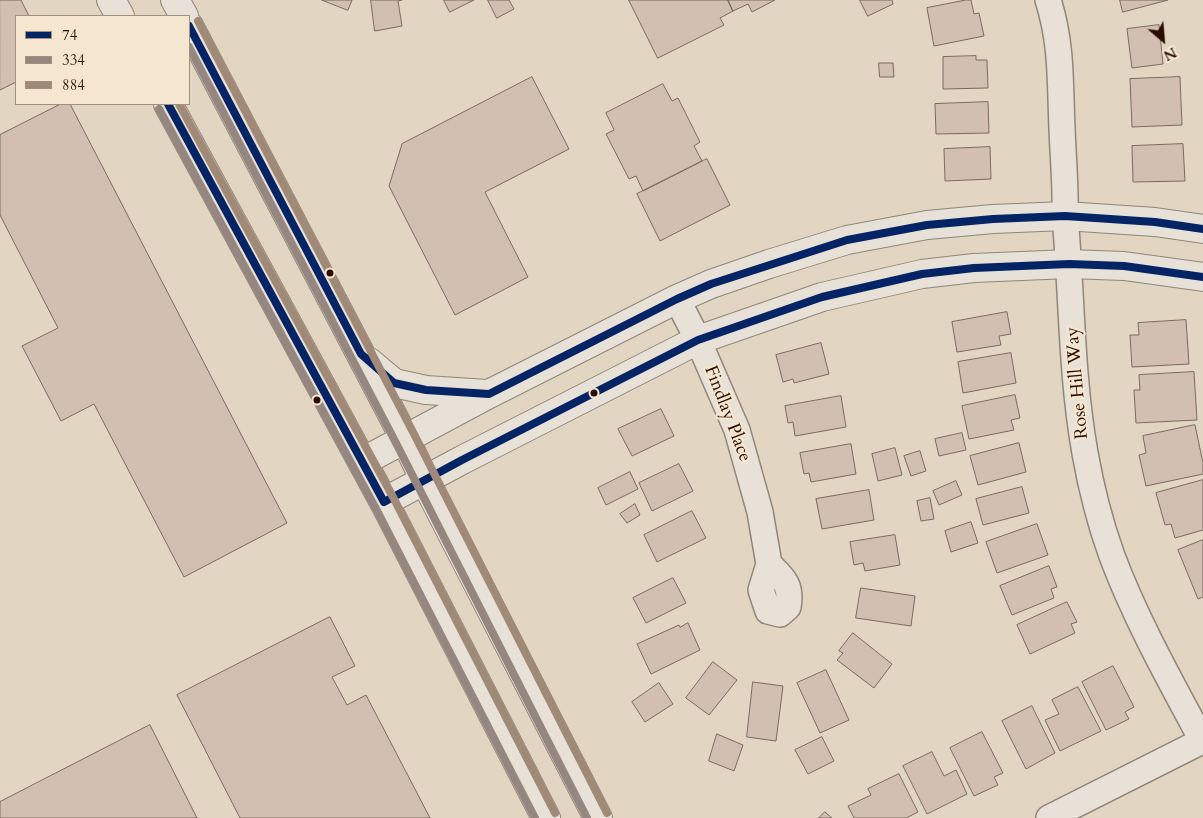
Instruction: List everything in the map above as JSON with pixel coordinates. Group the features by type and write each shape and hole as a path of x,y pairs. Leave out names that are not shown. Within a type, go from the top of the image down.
{"street":[{"path":"111,0 119,15"},
{"path":"175,0 183,15"},
{"name":"Rose Hill Way","path":"1048,0 1053,17 1061,70 1066,189 1065,216 1077,397 1085,454 1095,498 1112,554 1128,595 1203,742"},
{"path":"190,28 405,439 598,818"},
{"path":"169,105 384,502 546,818"},
{"path":"362,462 489,394 677,299 711,284 847,240 927,225 993,219 1065,216 1155,222 1203,229"},
{"path":"384,502 698,340 822,296 914,276 974,268 1069,264 1124,266 1203,277"},
{"name":"Findlay Place","path":"677,299 698,340 738,430 760,512 769,564"},
{"path":"361,354 394,383 426,390 489,394"},
{"path":"1049,818 1203,742"}],"building":[{"path":"0,0 21,0 28,15 15,15 15,82 0,90"},
{"path":"322,0 352,0 348,10"},
{"path":"371,0 402,0 398,1 402,26 375,31"},
{"path":"444,0 474,0 450,12"},
{"path":"488,0 509,0 514,9 497,18"},
{"path":"629,0 728,0 733,11 720,18 724,25 658,58"},
{"path":"728,0 775,0 752,12 748,4 733,11"},
{"path":"860,0 892,0 893,4 868,16"},
{"path":"971,0 974,14 979,13 984,36 934,46 927,8"},
{"path":"1120,0 1168,0 1123,12"},
{"path":"1159,25 1163,64 1132,68 1127,29"},
{"path":"976,56 976,60 987,60 988,88 943,89 943,57"},
{"path":"879,63 893,63 894,77 880,77"},
{"path":"532,77 569,149 485,192 528,277 455,315 389,186 402,144"},
{"path":"1180,77 1182,125 1132,127 1130,79"},
{"path":"663,84 672,101 678,98 700,142 694,146 702,161 643,191 636,176 629,179 606,134 614,130 606,113"},
{"path":"988,102 989,133 936,134 935,104"},
{"path":"59,105 71,105 287,523 184,577 94,404 61,421 22,346 58,328 0,215 0,135"},
{"path":"1183,144 1185,181 1133,182 1132,146"},
{"path":"990,147 991,179 945,181 944,149"},
{"path":"707,159 730,205 660,241 637,194"},
{"path":"1007,312 1011,334 999,336 1001,345 957,352 952,322"},
{"path":"1186,320 1189,364 1132,367 1130,335 1139,335 1138,323"},
{"path":"821,343 829,374 794,383 793,379 783,382 776,355"},
{"path":"1011,353 1016,383 963,393 958,362"},
{"path":"1194,372 1197,420 1136,423 1134,390 1140,390 1139,375"},
{"path":"1015,395 1020,418 1011,420 1014,430 969,439 962,406"},
{"path":"841,396 846,427 795,436 793,422 788,423 785,406"},
{"path":"661,409 674,436 632,456 618,429"},
{"path":"1195,425 1203,463 1203,474 1146,486 1139,455 1146,453 1143,436"},
{"path":"962,433 966,450 939,456 935,439"},
{"path":"1019,443 1026,472 978,485 970,456"},
{"path":"851,444 856,474 811,482 809,473 804,474 800,453"},
{"path":"895,448 902,475 878,481 872,454"},
{"path":"920,451 926,471 911,476 904,456"},
{"path":"679,464 693,491 652,511 639,483"},
{"path":"630,472 638,489 606,505 598,488"},
{"path":"1203,480 1203,530 1175,538 1171,524 1165,525 1156,493"},
{"path":"956,481 962,495 939,505 933,491"},
{"path":"1022,487 1029,513 983,525 976,499"},
{"path":"869,490 874,520 822,529 816,499"},
{"path":"930,498 934,519 921,521 917,501"},
{"path":"635,504 640,515 627,523 620,514"},
{"path":"692,511 706,538 657,562 644,535"},
{"path":"971,522 978,543 951,552 945,531"},
{"path":"1037,524 1048,555 997,573 986,542"},
{"path":"895,535 900,565 865,571 863,563 854,565 850,542"},
{"path":"1203,540 1203,597 1198,599 1178,550"},
{"path":"1049,566 1057,587 1051,589 1054,598 1012,615 1000,586"},
{"path":"673,578 686,603 646,623 633,598"},
{"path":"861,588 915,596 911,626 856,618"},
{"path":"1067,602 1077,622 1071,624 1075,633 1030,654 1017,625"},
{"path":"330,617 355,666 332,677 347,705 366,695 430,818 240,818 177,695"},
{"path":"688,623 700,650 651,674 637,644 679,625 680,627"},
{"path":"853,633 892,664 874,688 837,660 843,653 839,651"},
{"path":"713,662 737,680 709,715 686,698"},
{"path":"1113,666 1134,707 1125,712 1129,719 1106,730 1082,682"},
{"path":"826,670 849,720 820,733 797,683"},
{"path":"753,682 783,686 776,741 747,737"},
{"path":"659,683 673,704 645,722 632,702"},
{"path":"1078,687 1101,731 1060,751 1045,720 1059,714 1052,700"},
{"path":"1032,706 1055,753 1026,769 1002,721"},
{"path":"150,725 197,818 0,818 0,802"},
{"path":"982,732 1003,773 994,777 998,785 974,796 950,748"},
{"path":"717,734 743,745 734,771 709,761"},
{"path":"822,737 834,761 808,774 795,750"},
{"path":"932,752 944,776 956,770 967,794 927,814 903,766"},
{"path":"899,774 918,812 906,818 854,818 848,806 871,795 868,789"},
{"path":"825,812 832,818 819,818"}],"transit line":[{"name":"884","path":"198,21 414,434 607,813"},
{"name":"74","path":"190,28 361,354 394,383 426,390 489,394 677,299 711,284 847,240 927,225 993,219 1065,216 1155,222 1203,229"},
{"name":"334","path":"190,49 396,443 587,818"},
{"name":"74","path":"169,105 384,502 462,460 698,340 822,297 922,274 974,268 1069,264 1124,266 1203,277"},
{"name":"884","path":"180,105 393,497 555,813"},
{"name":"334","path":"159,109 375,507 535,818"}]}
